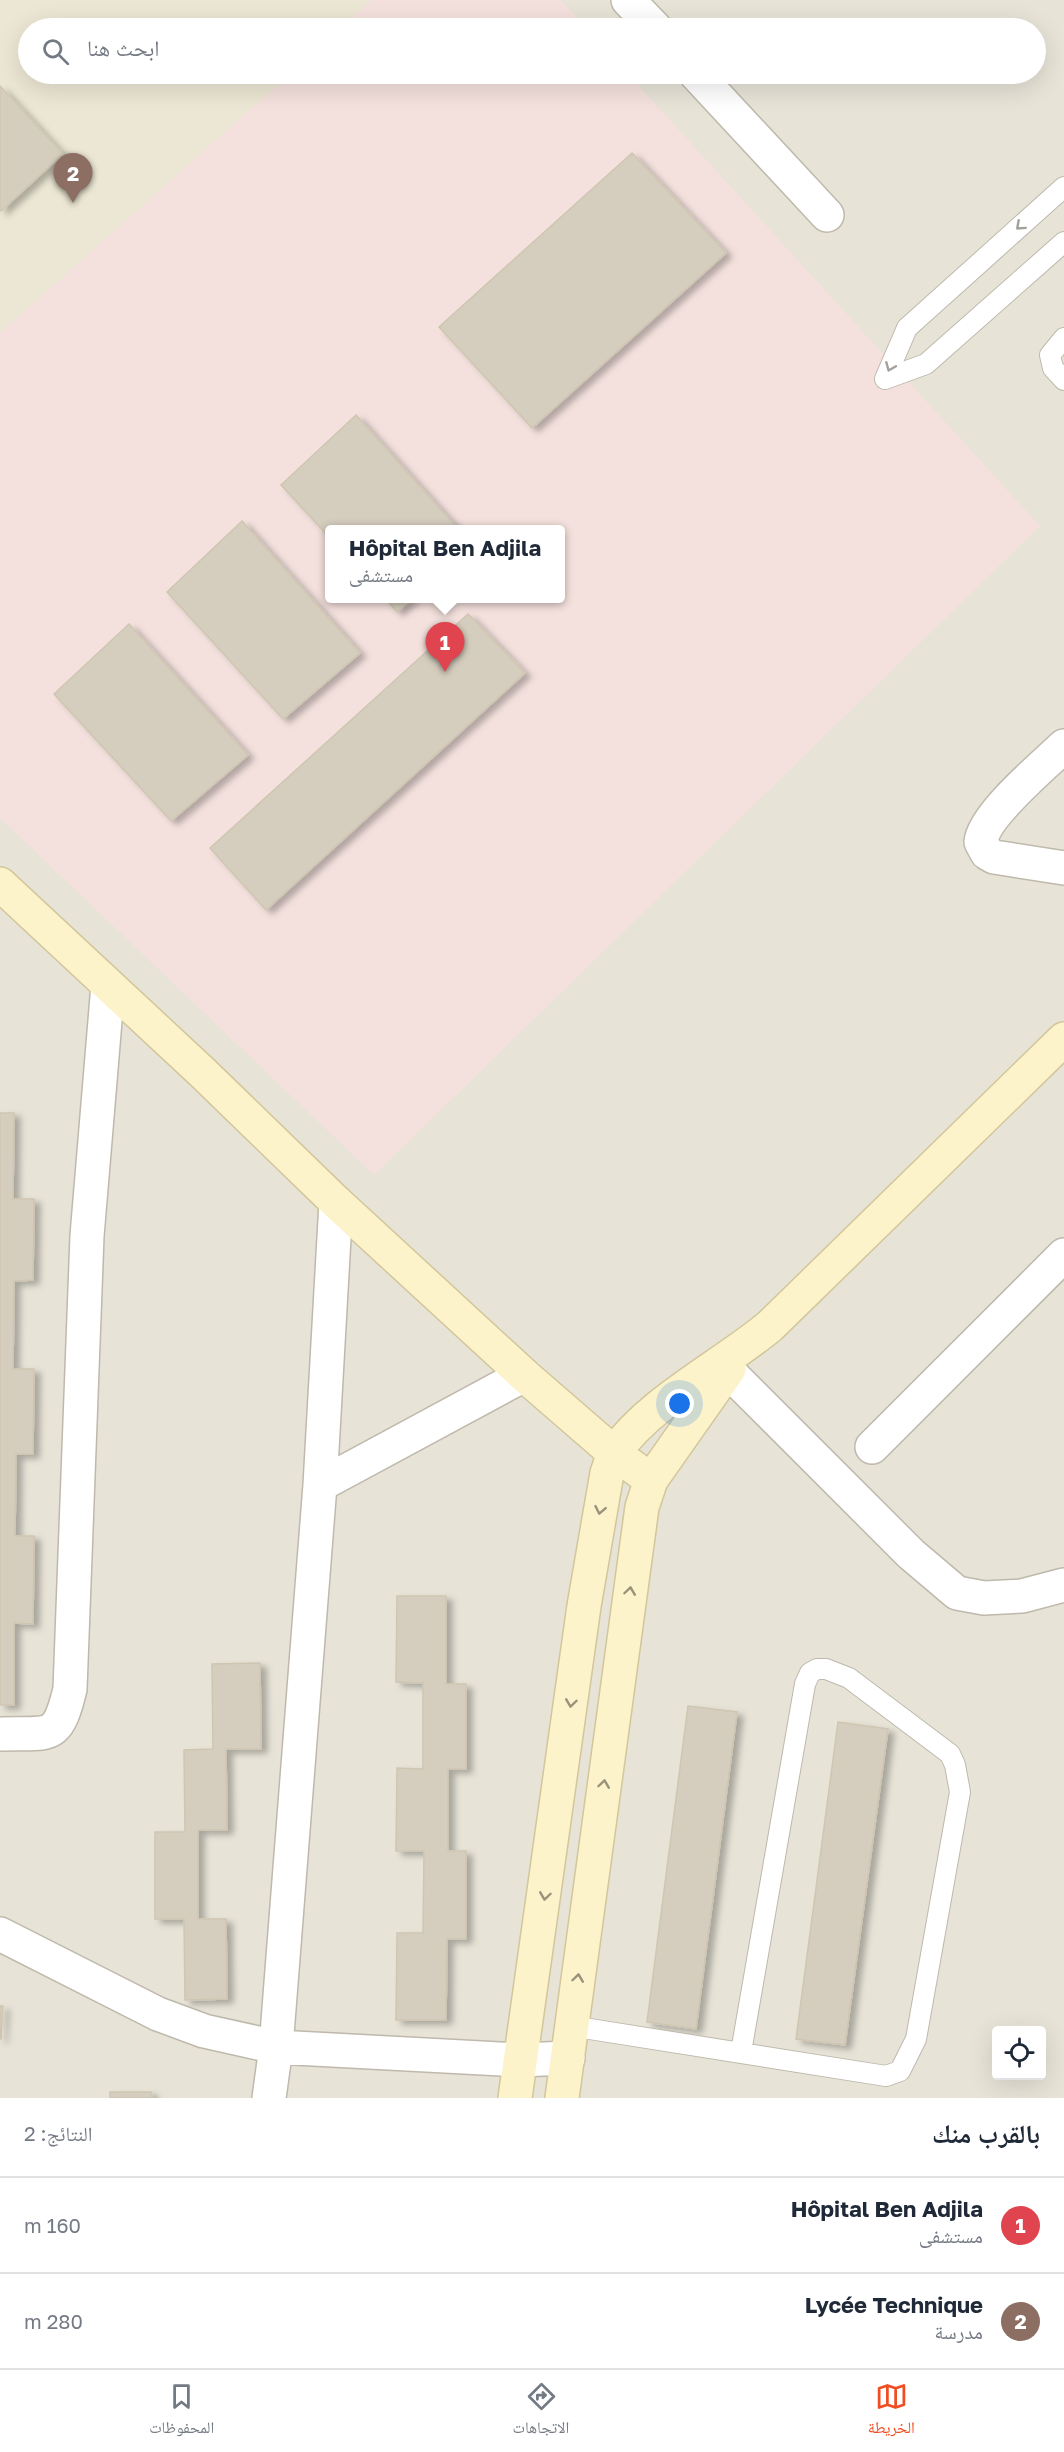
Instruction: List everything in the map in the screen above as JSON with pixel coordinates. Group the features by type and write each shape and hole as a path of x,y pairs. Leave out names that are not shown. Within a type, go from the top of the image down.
{"street":[{"path":"628,0 645,18"},
{"path":"705,84 827,215"},
{"path":"1064,746 1002,806 985,828 981,842 987,853 994,856 1064,868"},
{"path":"0,884 336,1202 524,1375 614,1453 651,1480"},
{"path":"0,1734 50,1732 58,1726 62,1719 70,1689 87,1236 108,985"},
{"path":"515,2098 584,1606 607,1473 614,1453 646,1419 731,1360 810,1288 1064,1039"},
{"path":"268,2098 276,2047 320,1485 336,1202"},
{"path":"872,1447 1064,1255"},
{"path":"562,2098 638,1529 651,1480 731,1360"},
{"path":"731,1360 911,1554 957,1593 984,1598 1022,1596 1064,1585"},
{"path":"320,1485 524,1375"},
{"path":"0,1934 158,2014 204,2031 276,2047 520,2060 568,2058"}],"lane":[{"path":"1064,187 907,328 885,379 926,364 1064,242"},
{"path":"1064,338 1050,355 1053,368 1064,380"},
{"path":"572,2026 886,2076 900,2071 916,2039 960,1792 955,1765 950,1754 849,1678 826,1669 817,1669 810,1673 805,1684 741,2052"}],"shaded area":[{"path":"0,0 1064,0 1064,2098 0,2098"},
{"path":"0,0 372,0 351,18 18,18 18,84 279,84 0,333"},
{"path":"372,0 561,0 578,18 351,18"},
{"path":"279,84 637,84 1040,526 374,1175 0,818 0,333"}],"building":[{"path":"0,86 63,154 1,211 0,210"},
{"path":"632,153 726,253 532,428 439,327"},
{"path":"356,415 455,525 325,525 325,533 281,485"},
{"path":"242,521 360,653 283,719 167,592"},
{"path":"389,603 407,603 397,612"},
{"path":"468,614 525,673 266,910 210,848"},
{"path":"129,624 248,755 171,821 54,694"},
{"path":"0,1113 14,1113 13,1199 34,1199 33,1280 14,1281 13,1369 34,1369 33,1454 16,1454 15,1536 34,1536 33,1624 14,1623 14,1705 0,1705"},
{"path":"397,1596 446,1596 446,1684 466,1684 466,1769 448,1769 448,1851 466,1851 466,1939 447,1939 446,2020 396,2020 397,1933 423,1933 424,1851 396,1851 397,1768 423,1769 423,1683 396,1682"},
{"path":"260,1663 261,1749 226,1749 227,1830 198,1830 198,1919 226,1919 227,1999 185,2000 184,1919 155,1919 155,1832 185,1832 184,1750 213,1749 212,1664"},
{"path":"688,1706 737,1712 696,2029 647,2022"},
{"path":"838,1722 888,1729 845,2045 796,2039"},
{"path":"0,2006 3,2006 1,2039 0,2039"},
{"path":"110,2092 151,2092 152,2098 110,2098"}],"place":[{"name":"Lycée Technique","path":"73,203"},
{"name":"Hôpital Ben Adjila","path":"445,672"}]}
